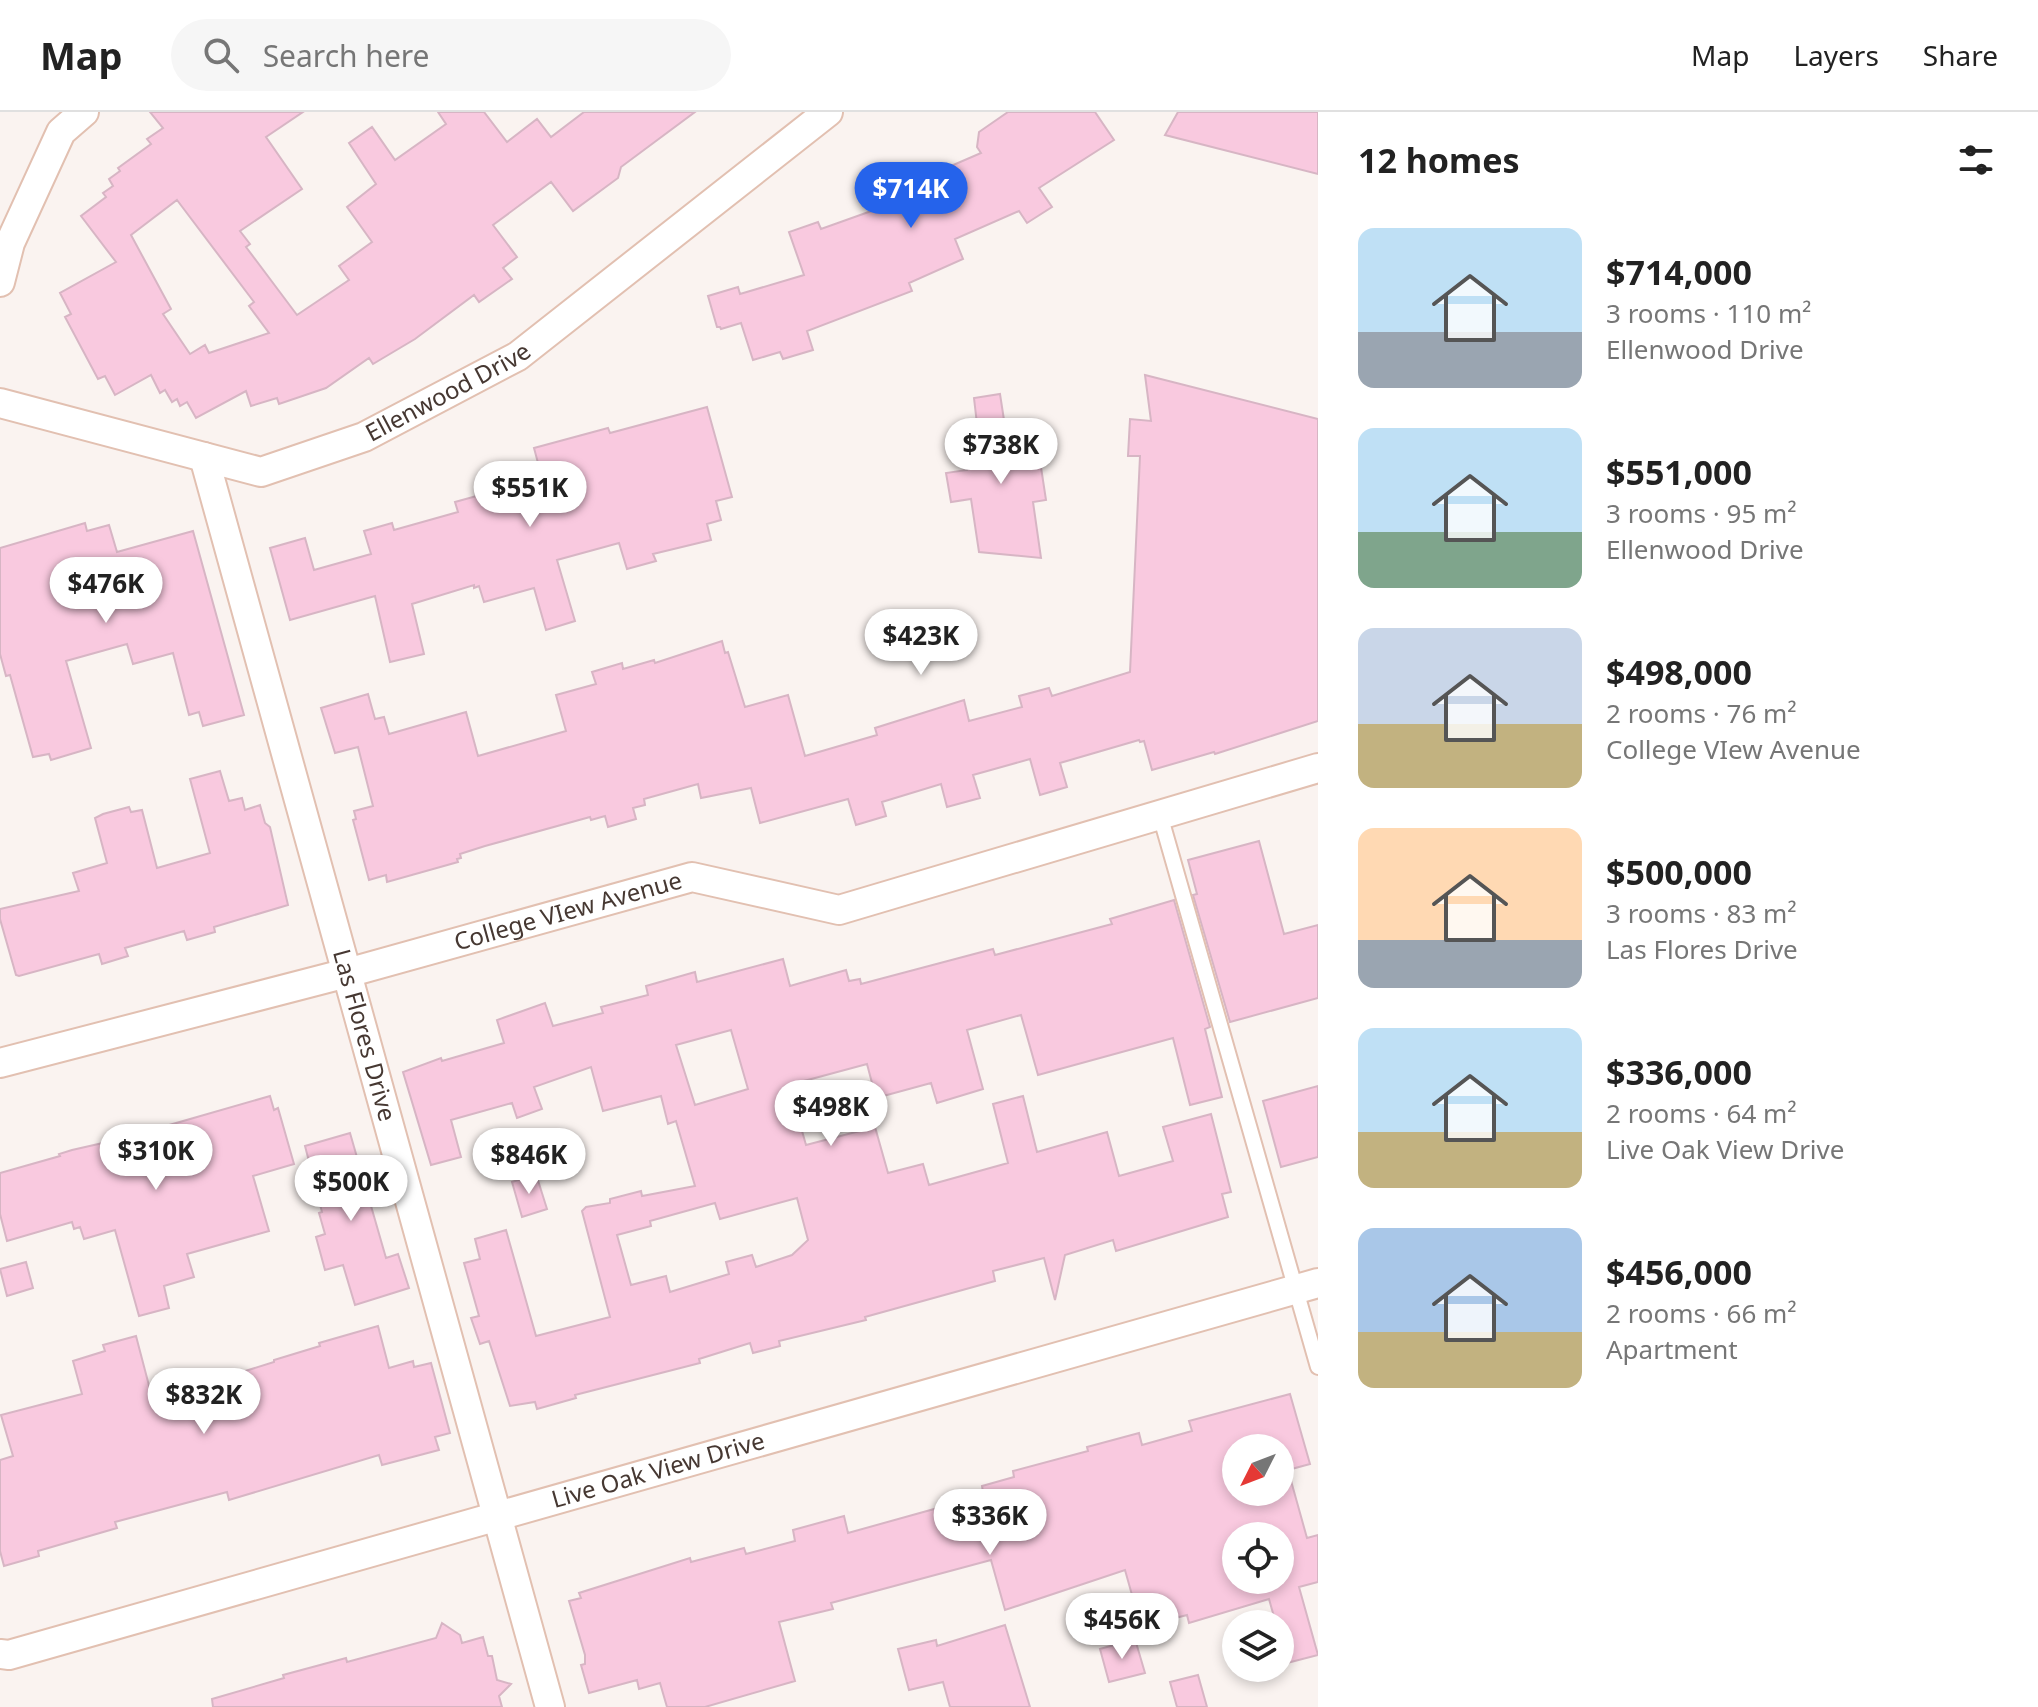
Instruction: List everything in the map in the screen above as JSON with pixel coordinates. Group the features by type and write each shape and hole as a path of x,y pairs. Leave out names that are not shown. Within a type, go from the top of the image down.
{"street":[{"path":"0,282 10,243 61,132 84,112"},
{"name":"Ellenwood Drive","path":"0,403 261,472 364,437 518,356 828,112"},
{"name":"Las Flores Drive","path":"204,457 550,1707"},
{"name":"College VIew Avenue","path":"0,1063 347,973 692,877 839,910 1318,768"},
{"name":"Live Oak View Drive","path":"0,1654 9,1655 1307,1286"}],"lane":[{"path":"1160,815 1307,1286 1318,1367"}],"building":[{"path":"150,112 303,112 266,137 302,189 240,231 250,244 246,247 297,315 349,280 339,266 372,242 347,207 376,184 349,143 372,127 395,160 446,124 438,112 484,112 507,142 537,119 551,137 584,112 695,112 621,167 618,178 573,211 551,182 493,225 517,257 503,268 512,279 479,302 474,295 415,339 373,364 369,358 326,388 279,404 277,398 251,406 246,391 196,418 187,402 180,406 177,399 172,402 165,390 160,393 151,375 115,395 105,376 98,379 65,317 71,314 60,293 116,262 81,216 106,197 103,193 113,186 109,179 120,171 118,168 151,144 147,139 163,128","holes":["177,200 254,302 249,306 269,333 209,353 205,345 190,354 163,314 171,309 131,235"]},
{"path":"1008,112 1095,112 1114,140 1039,188 1052,207 1027,223 1019,211 955,239 963,259 909,283 912,291 807,331 813,350 783,359 780,352 753,360 741,323 721,329 717,327 708,296 738,287 740,294 804,275 789,232 818,222 821,229 891,204 884,179 912,167 917,179 921,179 981,153 977,147 979,132"},
{"path":"1178,112 1318,112 1318,174 1165,135"},
{"path":"1145,375 1318,419 1318,721 1215,754 1152,770 1144,741 1139,740 1060,763 1067,787 1040,795 1030,759 973,775 980,798 947,807 941,784 882,802 886,816 856,825 848,799 760,823 751,788 701,798 698,784 644,799 645,805 633,808 636,819 608,827 605,816 591,820 590,817 460,854 458,862 387,882 386,875 369,880 353,820 356,819 354,811 373,806 358,747 335,753 321,708 368,694 375,719 384,717 389,734 466,712 478,756 566,731 556,695 596,684 592,672 622,663 623,669 654,660 655,663 722,641 745,707 788,695 805,756 877,735 875,728 964,700 969,721 1022,707 1019,696 1049,688 1052,696 1130,672 1140,456 1128,456 1130,419 1151,421"},
{"path":"1000,394 1008,446 1037,441 1046,500 1033,502 1041,558 979,552 971,499 951,502 946,473 967,470 964,452 980,450 974,398"},
{"path":"707,407 732,497 716,501 721,520 707,524 711,540 653,554 656,561 627,569 619,543 557,560 575,621 546,630 534,588 484,602 479,586 474,588 474,585 412,604 424,654 390,662 375,596 290,620 270,548 305,538 314,570 371,554 364,531 392,523 394,530 458,512 455,502 542,478 534,448 608,428 610,433"},
{"path":"85,523 87,531 109,525 117,552 193,531 244,715 203,726 199,712 189,715 173,653 133,664 127,644 66,661 91,748 51,760 49,754 33,757 10,675 6,676 0,654 0,548"},
{"path":"220,771 229,801 242,798 245,810 260,805 265,823 270,827 288,905 214,927 215,932 187,940 184,931 125,948 128,956 102,964 99,954 16,975 0,909 79,891 73,873 107,863 95,818 129,807 131,812 142,810 157,868 210,853 190,779"},
{"path":"1259,841 1284,934 1318,925 1318,998 1230,1022 1193,895 1197,894 1188,860"},
{"path":"1174,900 1210,1027 1205,1029 1222,1097 1190,1105 1173,1038 1038,1075 1021,1015 967,1030 983,1089 937,1103 931,1083 876,1098 867,1064 789,1085 806,1145 875,1127 888,1173 923,1164 929,1185 1008,1163 993,1104 1023,1096 1037,1152 1107,1132 1119,1176 1173,1161 1163,1127 1211,1114 1231,1192 1222,1194 1228,1217 1116,1251 1113,1240 1065,1255 1055,1300 1044,1258 993,1271 995,1281 865,1317 866,1320 779,1341 780,1346 753,1353 750,1343 699,1359 700,1363 575,1395 576,1398 537,1409 535,1402 510,1406 489,1341 480,1344 471,1318 479,1316 464,1263 480,1259 475,1239 506,1230 536,1336 610,1317 582,1211 586,1207 610,1203 610,1199 641,1191 642,1196 695,1186 676,1121 668,1124 661,1096 603,1111 591,1067 534,1087 542,1109 517,1118 512,1103 451,1120 461,1157 431,1165 403,1072 441,1058 442,1061 504,1043 497,1020 545,1003 553,1026 603,1013 601,1007 648,995 646,986 695,972 697,982 783,959 790,986 846,970 849,981 860,979 861,984 993,949 995,955 1112,924 1110,919","holes":["731,1030 748,1089 695,1105 676,1045","797,1198 808,1240 792,1255 756,1267 752,1255 726,1262 729,1274 670,1292 666,1276 631,1285 617,1235 651,1226 650,1221 715,1203 720,1219"]},
{"path":"1318,1086 1318,1157 1281,1167 1263,1101"},
{"path":"270,1096 274,1110 278,1108 294,1164 253,1176 269,1231 187,1254 194,1277 164,1286 169,1308 139,1316 115,1230 84,1239 80,1227 74,1229 72,1222 7,1241 0,1214 0,1173 72,1150 160,1130"},
{"path":"350,1133 386,1258 398,1254 409,1288 355,1305 343,1265 325,1270 316,1237 325,1234 319,1213 322,1212 305,1146"},
{"path":"536,1174 547,1209 522,1217 512,1182"},
{"path":"26,1262 33,1288 7,1296 0,1269"},
{"path":"378,1326 389,1368 413,1361 414,1367 431,1363 450,1433 435,1437 439,1450 382,1465 379,1455 229,1500 227,1492 115,1522 117,1528 38,1551 39,1556 4,1566 0,1551 0,1460 13,1456 1,1415 82,1394 73,1361 105,1351 103,1345 136,1336 152,1397 239,1373 320,1346 319,1343"},
{"path":"1290,1394 1310,1464 1294,1468 1294,1434 1222,1434 1222,1506 1294,1506 1294,1491 1307,1538 1318,1535 1318,1582 1299,1587 1318,1655 1294,1661 1294,1610 1272,1610 1269,1599 1222,1610 1222,1613 1189,1623 1187,1615 1141,1627 1125,1570 1005,1610 991,1560 831,1603 833,1609 779,1622 795,1681 705,1707 667,1707 660,1683 639,1689 637,1680 589,1693 581,1665 585,1664 585,1655 569,1601 581,1598 579,1593 690,1558 691,1562 744,1548 746,1554 795,1541 793,1530 844,1516 848,1533 952,1504 983,1492 982,1486 1014,1477 1013,1471 1088,1451 1087,1447 1139,1433 1142,1445 1192,1431 1189,1421"},
{"path":"442,1623 460,1635 462,1643 483,1637 488,1656 492,1656 497,1680 511,1684 499,1696 502,1707 213,1707 212,1699 284,1678 283,1675 346,1658 347,1662 436,1638"},
{"path":"1005,1625 1030,1707 950,1707 943,1682 909,1690 898,1649 936,1640 937,1646"},
{"path":"1135,1639 1145,1673 1109,1682 1100,1649"},
{"path":"1198,1675 1207,1707 1177,1707 1170,1682"}]}
